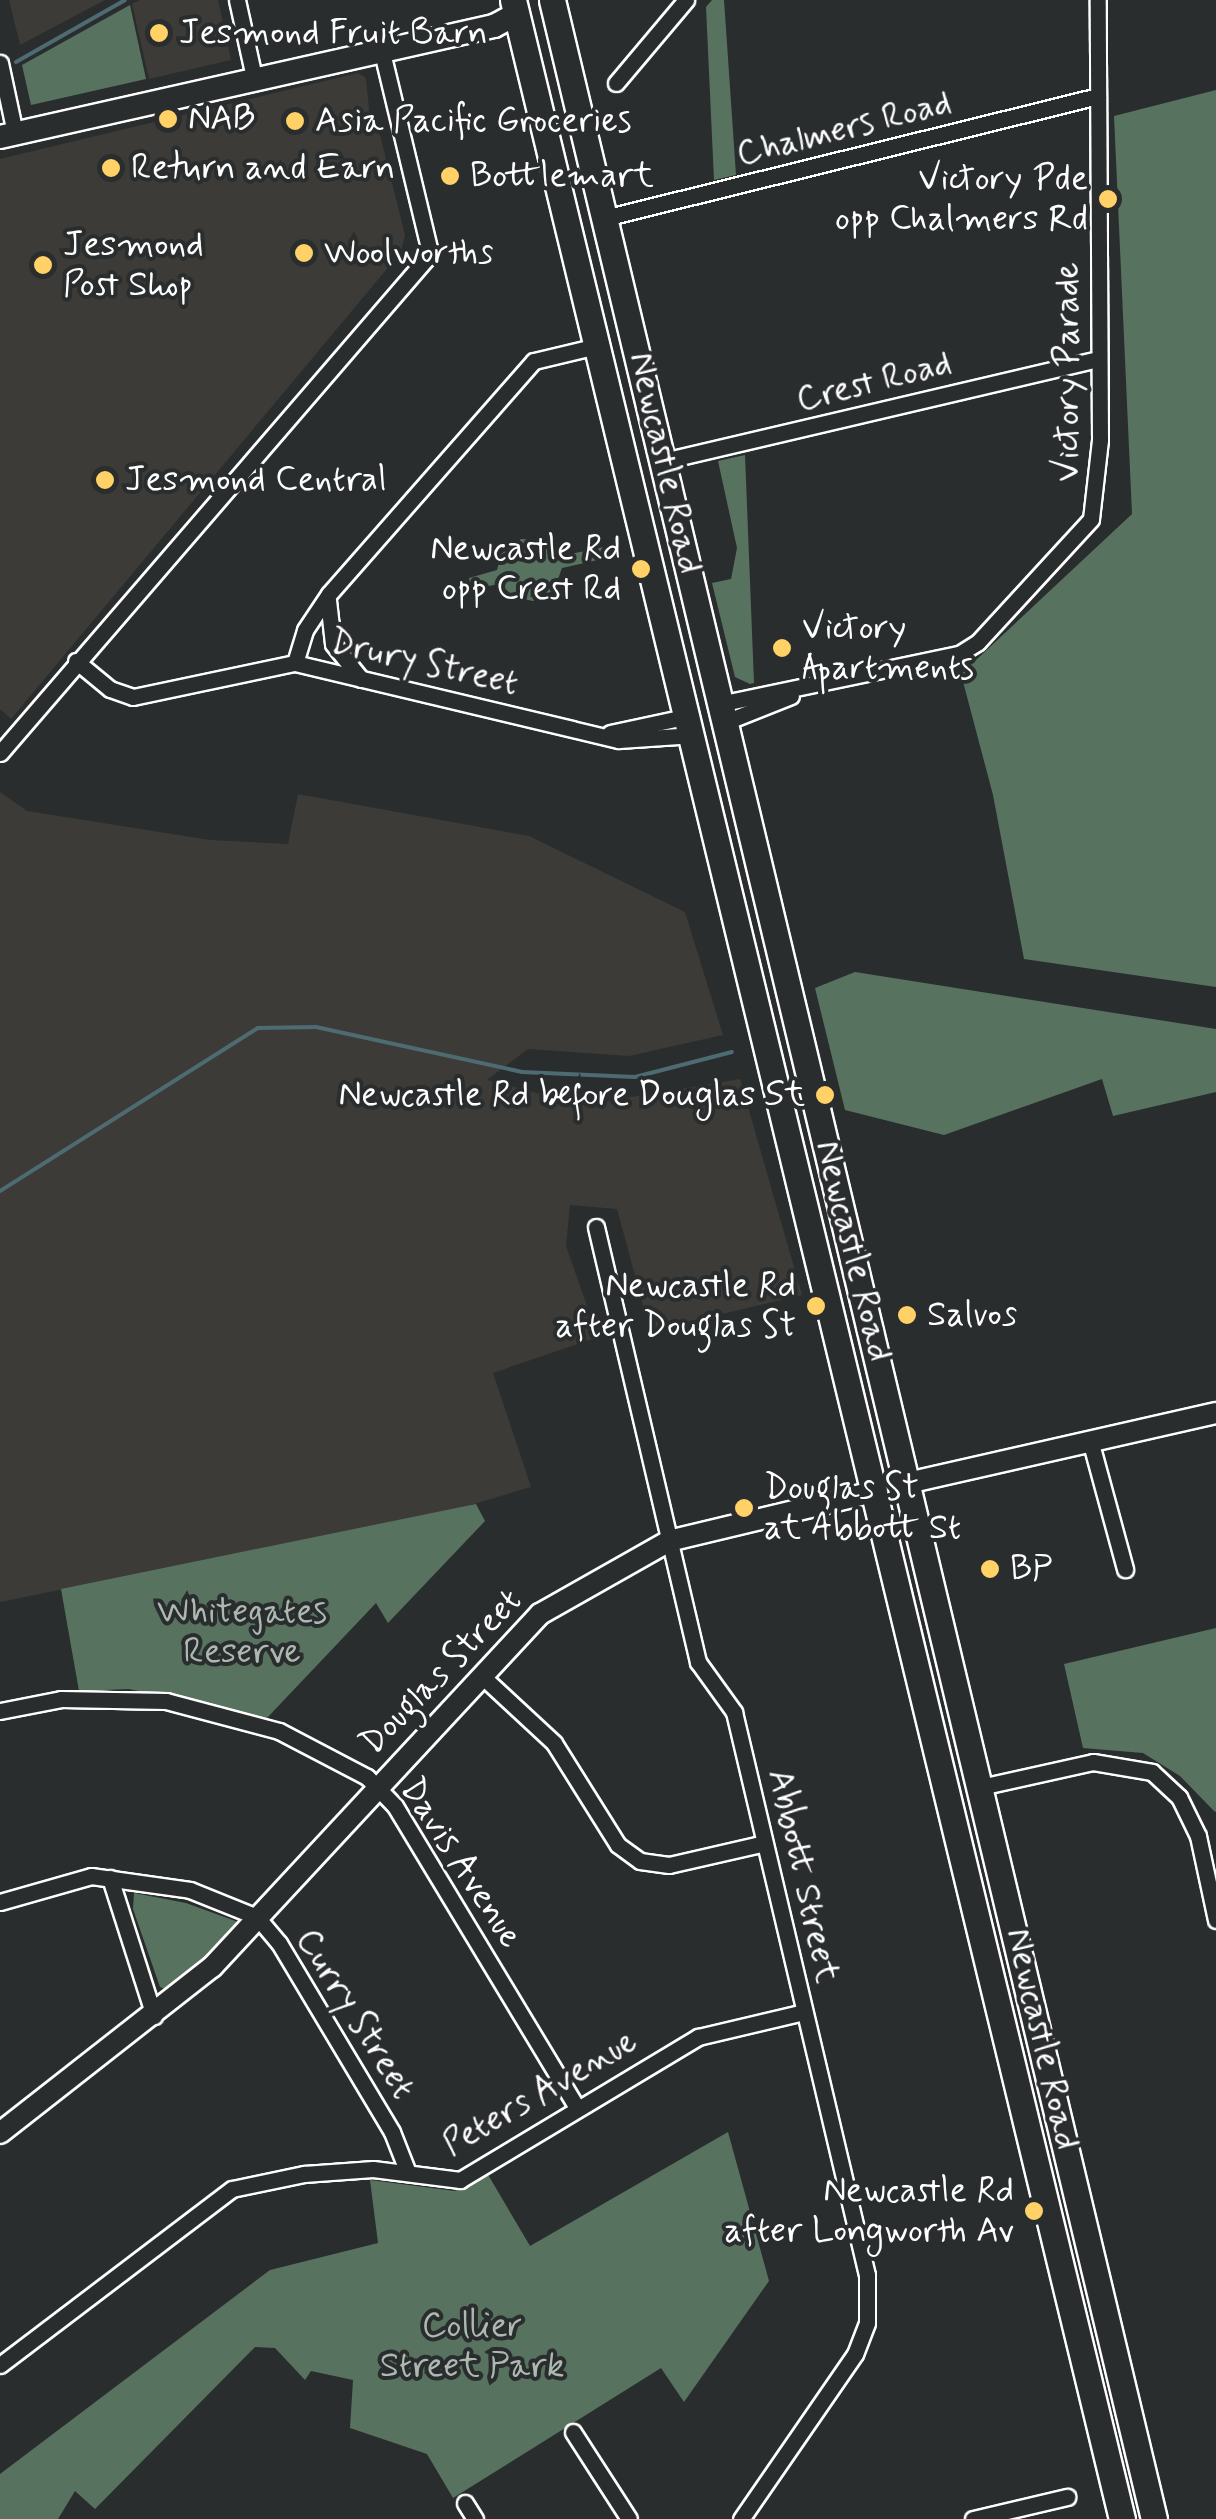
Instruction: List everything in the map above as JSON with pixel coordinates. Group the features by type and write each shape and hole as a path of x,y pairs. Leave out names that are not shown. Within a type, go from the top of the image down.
{"highway":[{"path":"515,7 553,3"},
{"name":"Newcastle Road","path":"553,3 1098,2305 1154,2519"},
{"name":"Newcastle Road","path":"515,7 600,345 1122,2519"},
{"path":"691,725 721,713"},
{"name":"Douglas Street","path":"876,1491 902,1484"},
{"path":"1098,2305 1108,2385 1140,2519"}],"main road":[{"path":"254,78 274,65 515,7"},
{"path":"7,135 494,26 515,7"}],"street":[{"path":"237,0 254,78"},
{"path":"616,83 686,0"},
{"name":"Victory Parade","path":"721,713 968,649 1091,519 1099,486 1098,0"},
{"path":"0,753 426,259 429,248 382,52"},
{"path":"0,63 7,135"},
{"name":"Chalmers Road","path":"604,218 1098,96"},
{"path":"295,663 305,630 329,594 534,361 600,345"},
{"name":"Crest Road","path":"663,460 1098,359"},
{"path":"329,594 332,644 361,679"},
{"name":"Drury Street","path":"76,662 110,690 133,697 295,663 591,733 691,725"},
{"name":"Abbott Street","path":"596,1227 698,1662 734,1712 870,2299 854,2354 741,2519"},
{"name":"Douglas Street","path":"902,1484 1216,1412"},
{"path":"1090,1440 1124,1569"},
{"name":"Douglas Street","path":"0,2133 212,1968 540,1614 669,1542 876,1491"},
{"path":"482,1676 554,1743 618,1845 640,1861 668,1865 765,1843"},
{"name":"Davis Avenue","path":"0,1711 61,1699 166,1702 280,1732 379,1785 576,2108"},
{"path":"976,1788 1117,1762 1152,1772 1179,1798 1198,1836 1216,1920"},
{"path":"1198,1836 1216,1829"},
{"path":"110,1878 154,2016"},
{"name":"Curry Street","path":"0,1902 58,1884 110,1878 190,1890 257,1918 279,1942 383,2116 407,2170"},
{"name":"Peters Avenue","path":"0,2365 232,2189 304,2174 407,2170 460,2180 698,2038 804,2012"},
{"path":"573,2432 629,2519"},
{"path":"973,2519 1067,2497"},
{"path":"465,2502 475,2519"}],"shaded area":[{"path":"9,0 105,0 20,45"},
{"path":"140,0 218,0 231,60 149,79 132,4"},
{"name":"Jesmond Central","path":"358,73 366,78 371,129 380,135 405,235 401,252 11,719 0,709 0,159"},
{"path":"0,792 27,811 210,840 288,844 298,794 529,836 685,912 723,1035 629,1056 528,1049 487,1080 584,1105 740,1079 802,1295 650,1331 617,1209 570,1205 566,1246 598,1337 493,1373 531,1487 454,1510 0,1602"}],"green space":[{"path":"712,0 724,0 736,175 714,180 706,7"},
{"path":"130,5 146,79 31,105 22,65"},
{"path":"1216,90 1216,987 1024,959 993,795 961,674 1132,514 1114,116"},
{"path":"745,455 754,683 750,684 735,677 712,583 731,579 737,548 718,461"},
{"path":"521,539 539,540 561,556 618,544 620,555 562,568 554,590 533,601 514,597 500,584 471,589 469,578 497,570 501,554"},
{"path":"855,972 1216,1029 1216,1092 1113,1116 1102,1079 944,1135 845,1110 815,988"},
{"name":"Whitegates Reserve","path":"476,1504 485,1521 388,1623 376,1603 267,1718 129,1689 79,1691 61,1589"},
{"path":"1216,1628 1215,1812 1180,1776 1143,1753 1083,1748 1064,1664"},
{"path":"134,1893 186,1903 238,1922 172,1992 160,1987 133,1909"},
{"name":"Collier Street Park","path":"728,2132 769,2281 684,2402 661,2368 453,2498 427,2454 350,2428 353,2380 311,2371 305,2380 275,2348 255,2347 95,2509 75,2491 58,2519 0,2519 0,2474 270,2270 378,2243 370,2180 455,2191 487,2173 530,2246"}],"waterway":[{"path":"16,62 125,0"},
{"path":"0,1191 258,1028 316,1027 522,1072 635,1077 732,1052"}],"place":[{"name":"Jesmond Fruit Barn","path":"159,33"},
{"name":"NAB","path":"168,119"},
{"name":"Asia Pacific Groceries","path":"295,121"},
{"name":"Return and Earn","path":"111,168"},
{"name":"Bottlemart","path":"450,176"},
{"name":"Victory Pde opp Chalmers Rd","path":"1108,199"},
{"name":"Woolworths","path":"304,253"},
{"name":"Jesmond Post Shop","path":"43,265"},
{"name":"Jesmond Central","path":"105,480"},
{"name":"Newcastle Rd opp Crest Rd","path":"641,569"},
{"name":"Victory Apartments","path":"782,648"},
{"name":"Newcastle Rd before Douglas St","path":"825,1095"},
{"name":"Newcastle Rd after Douglas St","path":"816,1306"},
{"name":"Salvos","path":"907,1315"},
{"name":"Douglas St at Abbott St","path":"744,1508"},
{"name":"BP","path":"990,1569"},
{"name":"Newcastle Rd after Longworth Av","path":"1034,2211"}]}
